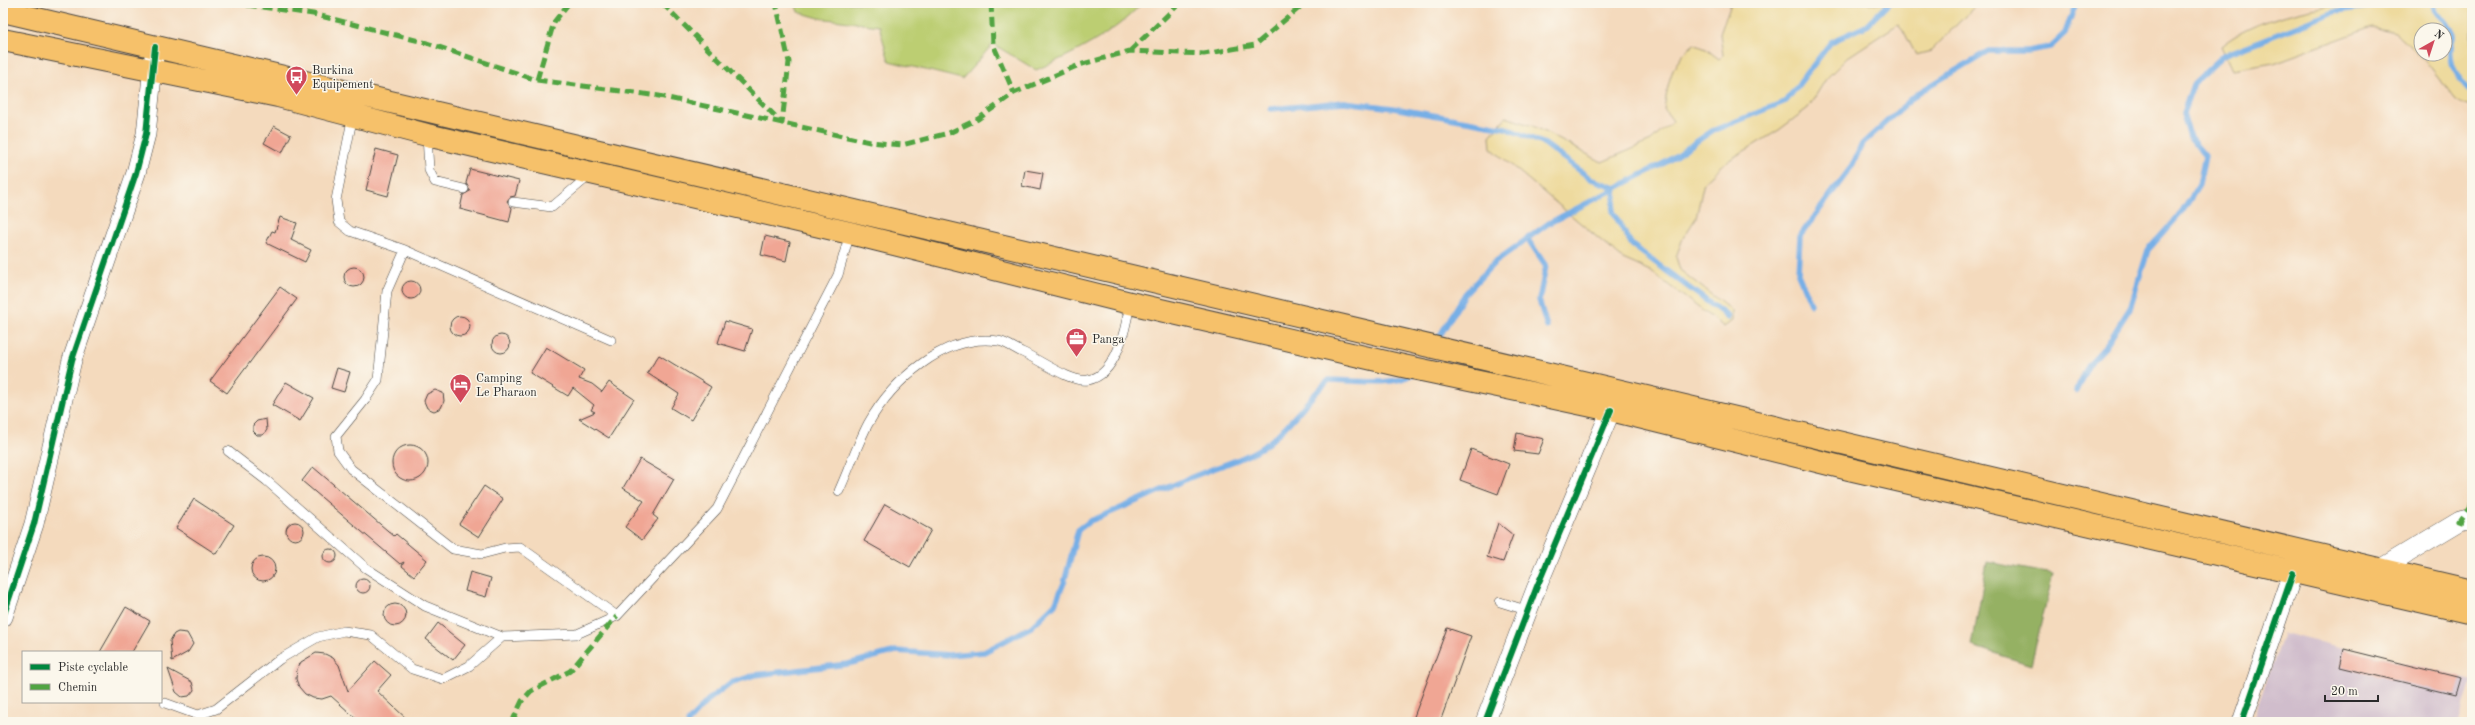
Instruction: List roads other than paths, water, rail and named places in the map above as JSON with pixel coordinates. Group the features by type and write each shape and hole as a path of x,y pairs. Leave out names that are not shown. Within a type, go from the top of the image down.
{"highway":[{"path":"3,11 2472,591"},
{"path":"3,40 278,96 353,114 426,135 850,232 1130,303 1403,366 1611,410 2293,573 2472,613"}],"street":[{"path":"3,617 34,524 72,360 136,172 146,134 155,47"},
{"path":"1485,722 1611,410"},
{"path":"2380,570 2460,521 2472,518"},
{"path":"2242,722 2293,573"}],"lane":[{"path":"353,114 336,200 339,222 350,231 405,250 611,340"},
{"path":"426,135 429,170 435,182 464,189"},
{"path":"513,202 552,207 592,174"},
{"path":"228,451 267,481 366,568 424,606 502,637 577,634 617,616 716,508 838,274 850,232"},
{"path":"405,250 387,291 378,380 365,400 336,436 338,451 352,469 453,549 482,554 505,548 520,547 617,616"},
{"path":"839,491 868,424 890,392 934,353 964,342 998,341 1042,361 1062,374 1077,381 1088,380 1101,376 1112,361 1124,334 1130,303"},
{"path":"1500,602 1529,611"},
{"path":"164,703 198,715 216,709 280,659 318,637 344,631 370,635 412,669 444,679 469,666 502,637"}],"waterway":[{"path":"1436,342 1465,294 1496,261 1549,223 1668,161 1712,131 1786,101 1831,42 1866,26 1889,3"},
{"path":"1811,304 1798,274 1800,236 1852,166 1862,144 1918,93 1988,51 2027,51 2050,47 2065,33 2076,3"},
{"path":"2076,391 2089,364 2106,346 2130,308 2148,250 2182,212 2199,185 2205,156 2190,138 2183,113 2194,83 2224,55 2337,11 2393,3"},
{"path":"2434,3 2436,11 2454,34 2451,58 2459,78 2470,91"},
{"path":"1271,109 1344,102 1393,108 1506,128 1545,144 1591,179 1616,188 1613,212 1632,245 1728,317"},
{"path":"1527,238 1546,266 1539,300 1547,327"},
{"path":"688,722 707,701 730,683 755,675 848,664 896,651 949,655 984,652 1031,627 1055,604 1064,583 1078,530 1090,521 1252,453 1276,436 1313,395 1329,380 1384,382 1404,378 1412,374"}],"place":[{"name":"Burkina Equipement","path":"297,96"},
{"name":"Panga","path":"1077,358"},
{"name":"Camping Le Pharaon","path":"460,404"}]}
